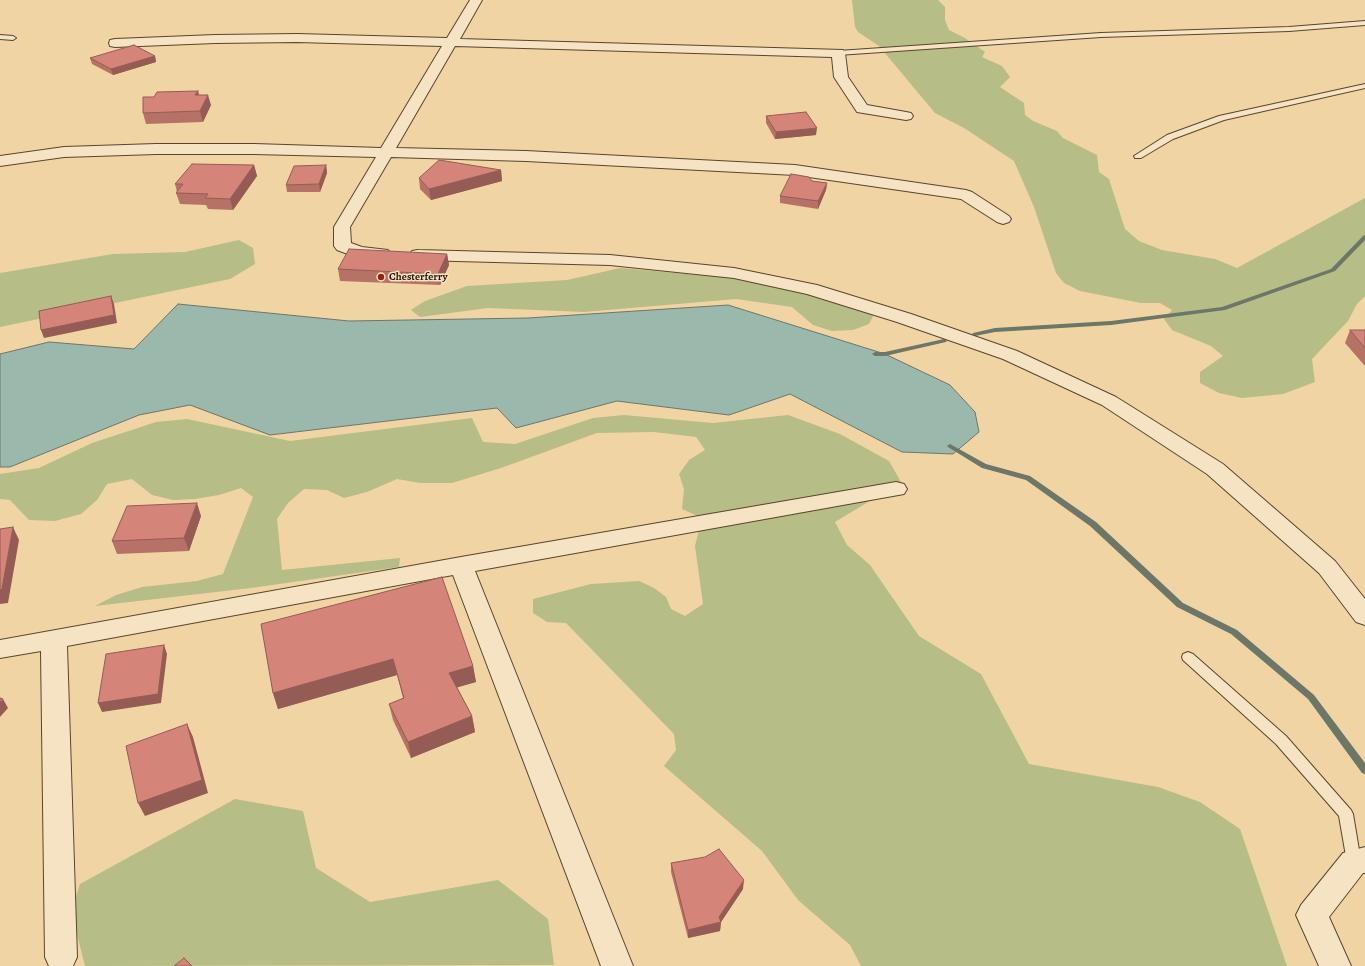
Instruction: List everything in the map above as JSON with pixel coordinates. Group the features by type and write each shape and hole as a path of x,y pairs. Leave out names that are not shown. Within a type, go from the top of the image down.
{"street":[{"path":"476,0 342,227 343,246 359,252 406,255 610,260 734,273 811,289 904,318 1010,355 1109,400 1215,469 1327,566 1365,616"},
{"path":"114,43 282,38 838,53 841,77 862,109 906,116"},
{"path":"0,161 64,152 156,149 254,149 526,156 795,170 966,195 1003,219"},
{"path":"0,649 461,565 896,489"},
{"path":"461,565 617,966"},
{"path":"54,640 60,957"},
{"path":"1335,966 1312,915 1360,861"}],"lane":[{"path":"838,53 1101,35 1289,29 1365,23"},
{"path":"0,37 13,38"},
{"path":"1138,156 1170,137 1222,118 1365,86"},
{"path":"1188,657 1281,740 1346,814 1360,861"}],"green space":[{"path":"852,0 938,0 945,7 945,20 949,30 965,38 985,52 982,57 1002,66 1010,77 1000,87 1024,103 1025,115 1033,121 1057,131 1063,138 1097,155 1099,172 1109,179 1125,229 1139,241 1162,250 1215,259 1237,268 1365,198 1365,296 1357,304 1348,321 1312,359 1315,382 1283,394 1242,398 1219,393 1200,383 1200,372 1223,356 1211,346 1172,330 1164,319 1172,310 1160,303 1141,303 1080,291 1064,283 1056,273 1034,207 1014,161 964,128 935,113 879,46 858,32 855,27"},
{"path":"239,240 253,248 255,264 230,279 0,327 0,273 113,254 185,252"},
{"path":"620,268 756,280 846,301 874,314 869,324 853,330 832,331 813,325 792,307 736,299 584,312 488,308 420,317 411,310 425,301 467,286 567,280"},
{"path":"624,415 713,423 788,415 840,434 889,461 901,482 835,522 847,545 870,565 919,636 981,674 1029,764 1158,787 1200,802 1240,829 1287,966 861,966 850,945 798,900 762,851 664,766 676,750 674,734 566,623 547,622 533,613 533,599 591,584 639,581 654,588 666,597 671,609 685,616 703,604 695,546 702,518 682,509 684,489 679,474 689,460 705,450 696,437 654,432 597,433 501,468 452,483 420,483 397,479 367,492 344,498 327,490 304,489 288,503 277,519 282,570 400,558 399,567 251,588 95,606 116,595 142,587 197,581 223,574 253,497 241,488 219,495 195,499 173,500 152,495 132,479 107,484 97,500 81,514 55,521 29,520 10,500 0,499 0,474 39,468 92,443 156,422 187,419 290,441 472,418 483,442 515,444 593,418"},
{"path":"235,799 303,811 316,868 370,902 498,880 548,919 554,965 85,966 71,911 80,884"}],"shaded area":[{"path":"178,304 349,321 528,318 728,305 885,354 950,385 975,412 979,432 953,454 902,452 790,394 729,415 617,401 516,428 497,408 270,435 190,405 139,415 10,467 0,467 0,354 49,342 134,349"}],"building":[{"path":"134,45 155,56 111,69 90,58"},
{"path":"198,91 195,95 208,95 200,111 143,113 143,97 154,97 157,92"},
{"path":"806,112 817,128 776,132 766,116"},
{"path":"439,160 501,170 429,189 419,178"},
{"path":"192,164 254,165 230,199 205,198 208,194 176,193 183,184 175,184"},
{"path":"326,165 319,184 286,185 294,166"},
{"path":"791,174 809,177 812,181 827,183 818,201 780,196"},
{"path":"349,249 447,254 438,274 338,269"},
{"path":"111,296 114,315 41,330 39,311"},
{"path":"1350,330 1365,330 1365,348"},
{"path":"197,503 184,538 112,541 127,506"},
{"path":"13,527 2,589 0,590 0,529"},
{"path":"442,577 473,666 449,673 472,716 408,742 389,704 404,698 393,659 273,693 261,624"},
{"path":"164,645 158,694 98,703 106,654"},
{"path":"187,724 202,780 138,803 126,746"},
{"path":"719,849 744,880 719,917 721,922 688,930 671,863 705,857"},
{"path":"184,958 192,966 174,966"}],"waterway":[{"path":"975,334 995,330 1111,323 1223,309 1333,270 1365,237"},
{"path":"875,354 885,354 944,341"},
{"path":"950,446 984,466 1028,478 1093,524 1180,605 1234,632 1311,697 1365,770"}],"place":[{"name":"Chesterferry","path":"381,277"}]}
